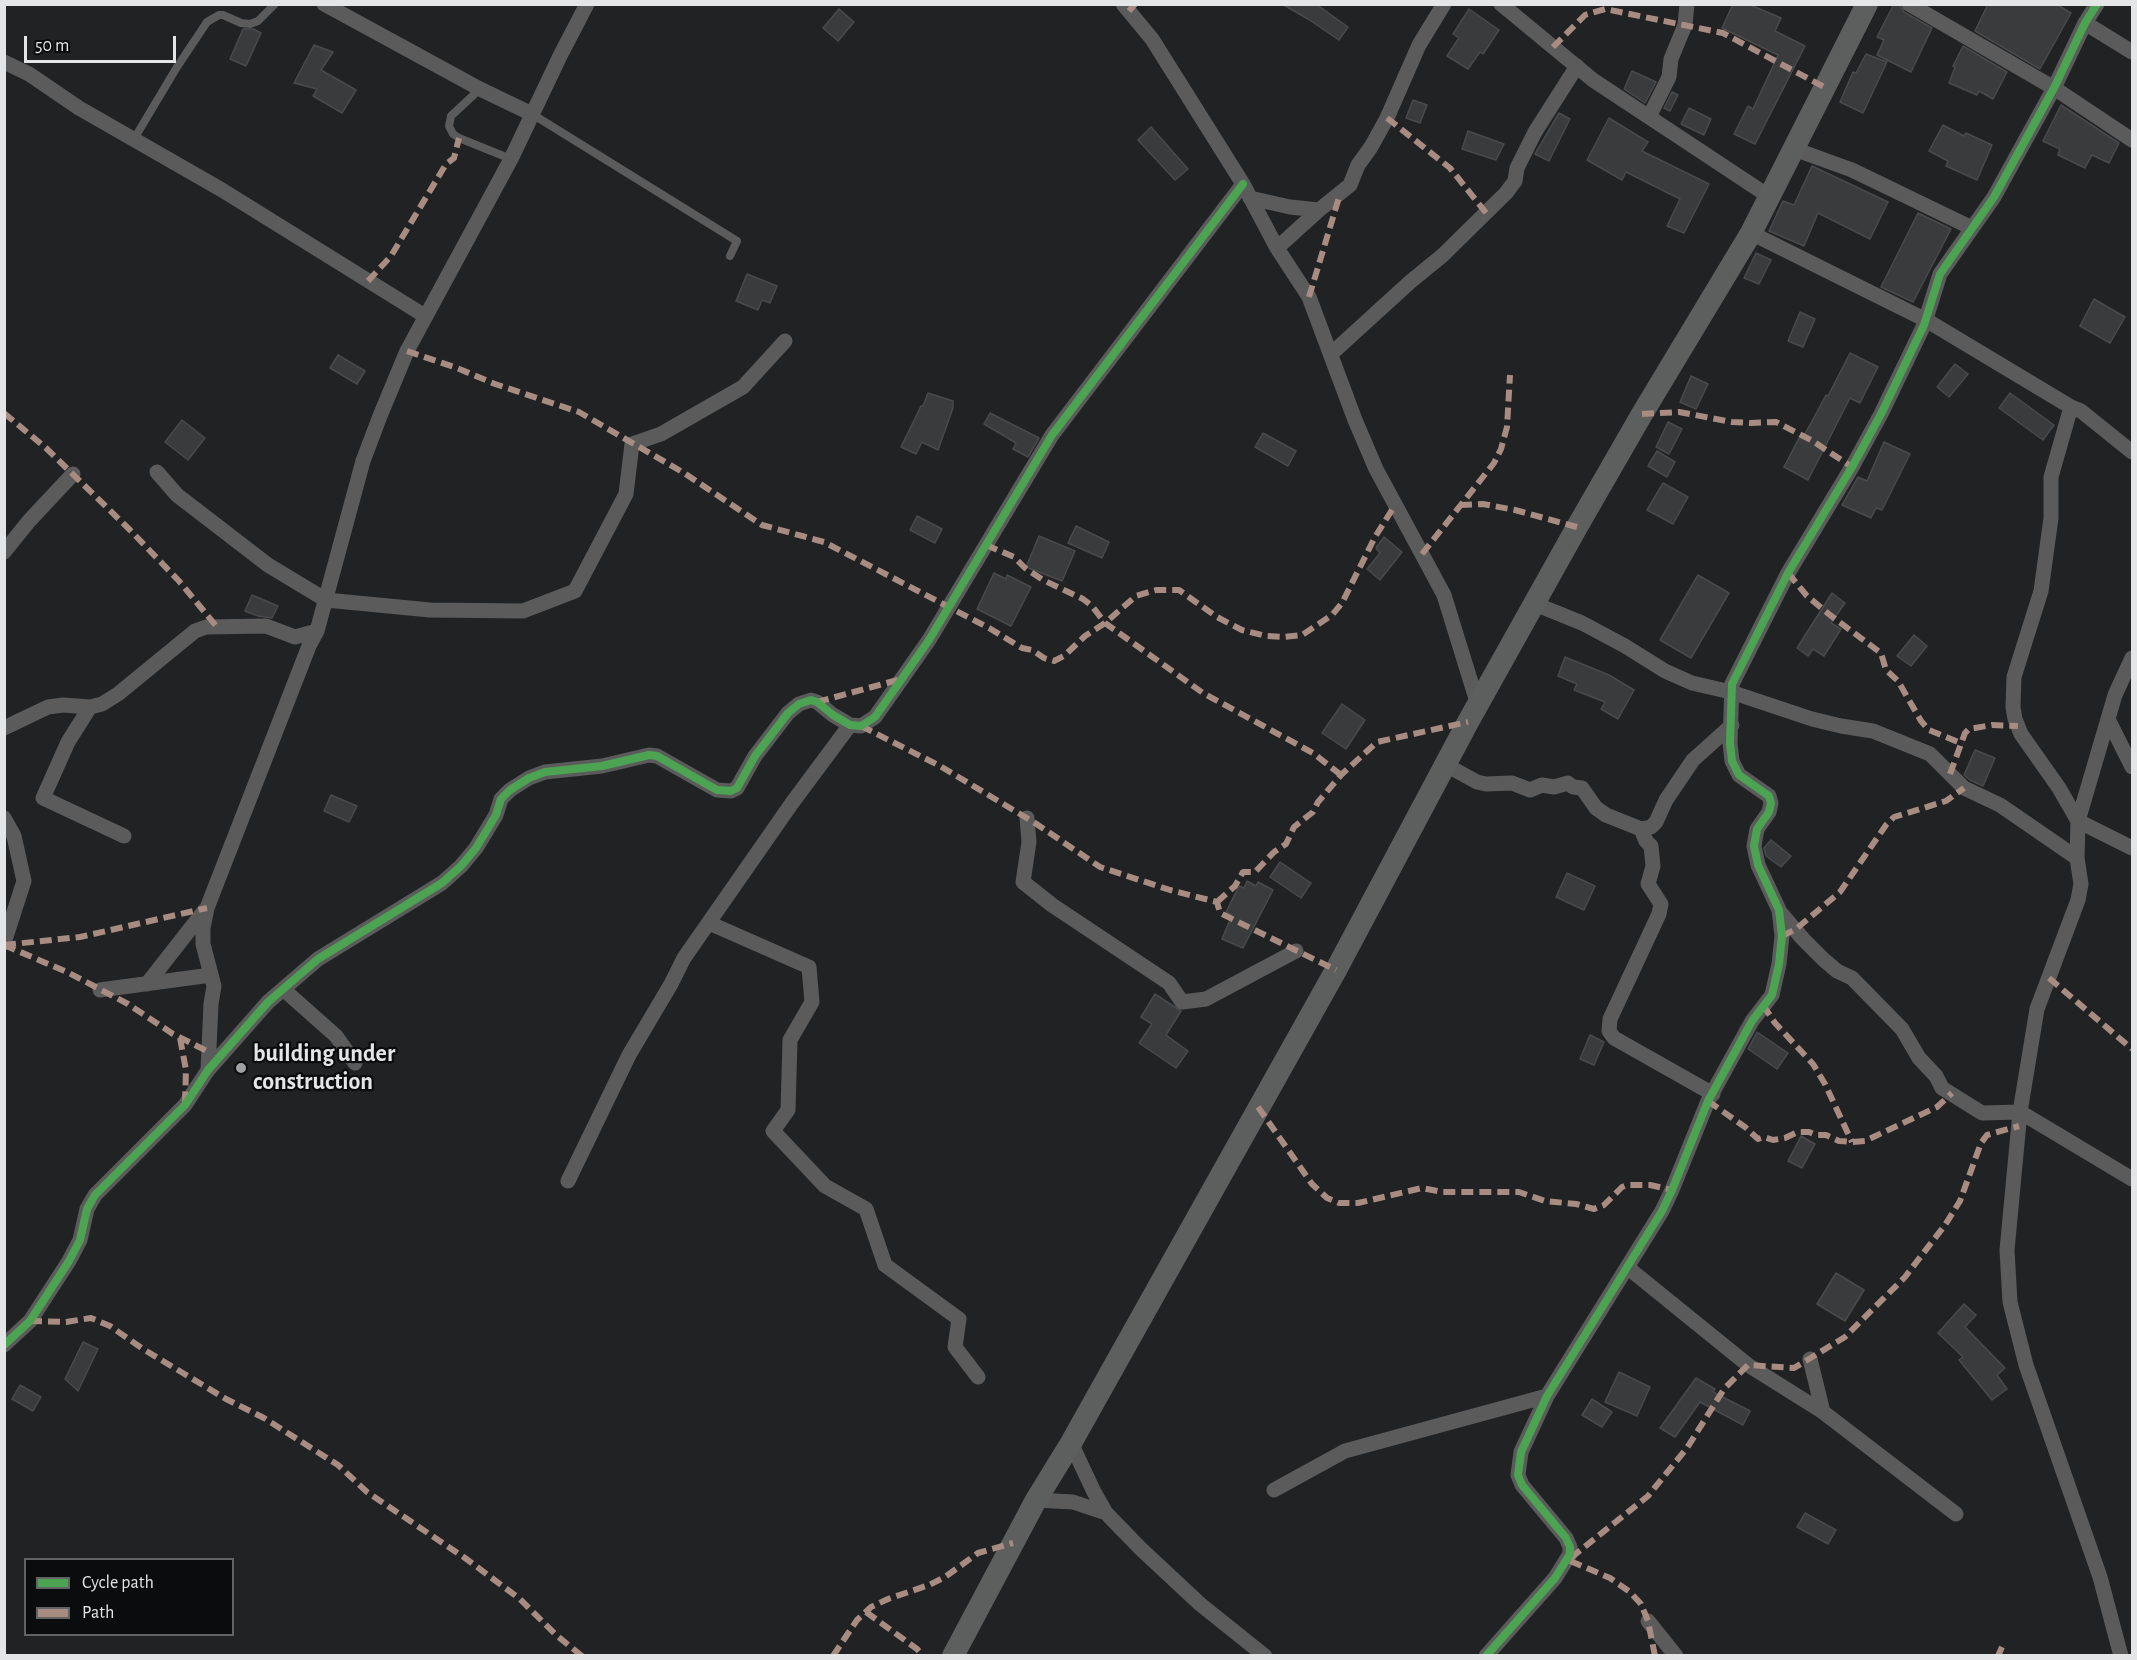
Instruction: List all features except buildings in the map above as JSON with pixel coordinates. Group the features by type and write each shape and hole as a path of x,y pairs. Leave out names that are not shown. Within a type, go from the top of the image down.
{"main road":[{"path":"953,1656 1036,1500 1071,1443 1336,970 1478,705 1642,414 1751,233 1868,4"}],"street":[{"path":"324,4 480,89 532,114"},
{"path":"208,1070 214,986 203,944 207,908 309,646 317,631 363,461 380,416 425,316 511,159 587,4"},
{"path":"1123,4 1152,39 1246,191 1277,249 1309,297 1376,469 1444,595 1478,705"},
{"path":"1277,249 1350,185 1358,165 1371,147 1386,118 1419,45 1444,4"},
{"path":"1501,4 1593,80 1770,197"},
{"path":"1649,117 1669,77 1671,59 1685,25 1687,4"},
{"path":"1909,4 2054,88 2133,140"},
{"path":"2097,4 1994,197 1940,274 1926,320 1881,414 1852,468 1788,573 1732,684 1730,743 1732,761 1739,775 1769,795 1771,803 1757,829 1755,846 1758,865 1779,910 1810,946 1838,971 1852,978 1902,1029 1919,1058 1936,1076 1942,1088 1982,1113 2020,1112 2133,1179"},
{"path":"2085,23 2133,52"},
{"path":"4,62 29,74 80,108 242,202 425,316"},
{"path":"1331,354 1443,255 1506,193 1515,181 1517,168 1535,132 1577,66"},
{"path":"1794,149 1852,170 1972,228"},
{"path":"1246,191 1290,207 1319,210"},
{"path":"4,1345 30,1321 69,1261 80,1240 87,1209 95,1195 185,1105 208,1070 268,1002 318,959 441,883 461,866 477,848 492,824 501,799 510,790 529,778 545,772 602,766 649,755 657,756 717,790 731,791 737,788 755,756 788,713 799,704 811,700 817,702 833,716 850,725 861,726 875,717 929,640 1052,435 1246,191"},
{"path":"1751,233 1926,320 2081,411 2133,452"},
{"path":"157,472 177,495 268,565 326,600 430,610 523,611 575,591 626,495 632,444 661,434 742,387 785,341"},
{"path":"2071,407 2051,477 2051,518 2041,591 2014,677 2013,707 2021,734 2059,788 2078,821 2133,848"},
{"path":"4,552 29,521 73,474"},
{"path":"1535,604 1582,623 1625,646 1665,672 1692,683 1731,692 1812,719 1873,731 1930,754 1965,788 2000,805 2077,858"},
{"path":"4,728 48,708 63,705 90,707 102,704 118,694 195,631 206,627 266,626 296,637 317,631"},
{"path":"2121,1656 2100,1577 2026,1365 2010,1302 2007,1250 2020,1112 2037,1009 2078,900 2081,884 2077,858 2078,821 2115,695 2133,658"},
{"path":"90,707 68,742 43,798 124,836"},
{"path":"2108,719 2133,767"},
{"path":"568,1181 629,1055 684,958 792,803 850,725"},
{"path":"1446,765 1486,784 1512,783 1530,790 1542,785 1554,787 1568,783 1573,787 1582,788 1596,807 1606,815 1641,829 1651,827 1656,822 1666,800 1693,760 1732,725"},
{"path":"4,818 14,836 24,881 4,943"},
{"path":"1027,818 1029,843 1023,882 1169,983 1182,1002 1206,999 1296,951"},
{"path":"1641,829 1651,846 1653,866 1648,884 1661,904 1659,914 1610,1019 1609,1031 1614,1038 1713,1094"},
{"path":"147,984 207,908"},
{"path":"1486,1656 1556,1578 1570,1554 1566,1538 1522,1485 1518,1474 1521,1452 1547,1396 1672,1190 1708,1101 1752,1022 1772,994 1779,964 1782,936 1779,910"},
{"path":"709,923 809,967 812,1002 790,1040 788,1110 773,1131 825,1186 866,1209 885,1265 959,1319 955,1347 978,1377"},
{"path":"100,990 211,975"},
{"path":"283,989 336,1036 355,1063"},
{"path":"1627,1267 1748,1365 1823,1412 1956,1514"},
{"path":"1810,1359 1823,1412"},
{"path":"1274,1490 1345,1451 1547,1396"},
{"path":"1071,1443 1106,1512 1141,1549 1200,1604 1265,1656"},
{"path":"1036,1500 1073,1502 1106,1512"},
{"path":"1648,1621 1676,1656"},
{"path":"1503,1656 1509,1629"}],"lane":[{"path":"134,139 207,22 223,15 241,23 250,24 258,21 275,4"},
{"path":"480,89 451,116 449,126 453,134 459,138 511,159"},
{"path":"532,114 737,241 730,256"}],"marked path":[{"path":"1129,11 1135,4"},
{"path":"1553,47 1585,15 1605,9 1723,33 1826,88"},
{"path":"1387,118 1450,168 1487,214"},
{"path":"368,281 391,256 446,164 454,158 459,138"},
{"path":"1309,297 1340,194"},
{"path":"407,351 579,412 684,473 762,525 824,542 989,628 1022,648 1032,650 1054,661 1064,656 1085,636 1105,623 1136,596 1156,590 1179,590 1217,617 1242,630 1266,636 1302,635 1332,615 1342,603 1375,537 1395,505"},
{"path":"1422,554 1494,463 1501,449 1507,427 1510,375"},
{"path":"1642,414 1679,412 1732,422 1776,422 1811,440 1852,467"},
{"path":"4,413 46,448 130,530 179,581 217,627"},
{"path":"1460,505 1483,504 1515,510 1577,527"},
{"path":"986,545 1014,557 1043,580 1083,599 1092,606 1105,623 1203,693 1313,753 1341,775"},
{"path":"1788,573 1807,596 1881,653 1886,670 1898,681 1921,721 1929,730 1963,744"},
{"path":"817,702 901,679"},
{"path":"1217,902 1235,886 1243,872 1255,872 1274,852 1286,844 1294,827 1313,812 1318,802 1341,775 1377,742 1468,722"},
{"path":"1950,774 1965,733 1969,729 1992,725 2018,726"},
{"path":"861,726 940,766 1035,823 1100,867 1170,890 1217,902 1220,913 1336,970"},
{"path":"1782,936 1796,929 1840,892 1886,825 1894,817 1946,801 1964,788"},
{"path":"4,945 80,937 207,908"},
{"path":"4,945 69,973 128,1004 173,1034 209,1052"},
{"path":"2049,978 2132,1049"},
{"path":"1763,1005 1775,1023 1813,1064 1852,1142"},
{"path":"180,1038 186,1070 185,1102"},
{"path":"1708,1101 1758,1139 1764,1137 1773,1140 1798,1132 1809,1132 1826,1135 1839,1141 1852,1142 1865,1141 1937,1107 1952,1093"},
{"path":"1258,1107 1312,1184 1327,1198 1339,1203 1358,1203 1422,1188 1443,1192 1519,1192 1545,1201 1576,1204 1594,1209 1604,1205 1627,1185 1650,1185 1672,1190"},
{"path":"1655,1656 1648,1621 1641,1604 1630,1592 1610,1578 1568,1560 1648,1496 1687,1448 1724,1389 1748,1365 1794,1368 1845,1337 1905,1277 1945,1225 1960,1201 1981,1143 1987,1135 2019,1126"},
{"path":"30,1321 66,1322 91,1318 110,1326 143,1349 226,1399 264,1418 338,1465 367,1492 465,1558 520,1599 556,1635 582,1656"},
{"path":"833,1656 857,1620 871,1607 945,1577 978,1553 1013,1543"},
{"path":"866,1612 917,1649 923,1656"},
{"path":"1998,1656 2002,1647"}],"cycle path":[{"path":"1486,1656 1555,1578 1570,1554 1566,1538 1522,1485 1518,1475 1521,1452 1547,1396 1662,1211 1708,1101 1752,1021 1772,995 1782,936 1779,910 1758,865 1754,846 1757,829 1769,812 1771,803 1769,796 1739,775 1732,761 1730,743 1732,684 1788,573 1881,414 1924,325 1940,274 1994,197 2097,4"},
{"path":"4,1345 30,1321 69,1261 80,1240 87,1209 95,1195 185,1105 208,1070 268,1002 318,959 442,883 476,848 496,815 501,799 510,790 529,778 545,772 602,766 649,755 657,756 717,790 731,791 737,788 755,756 788,713 799,704 811,700 817,702 850,725 861,726 875,717 929,640 1052,435 1243,184"}],"place":[{"name":"building under construction","path":"241,1068"}]}
